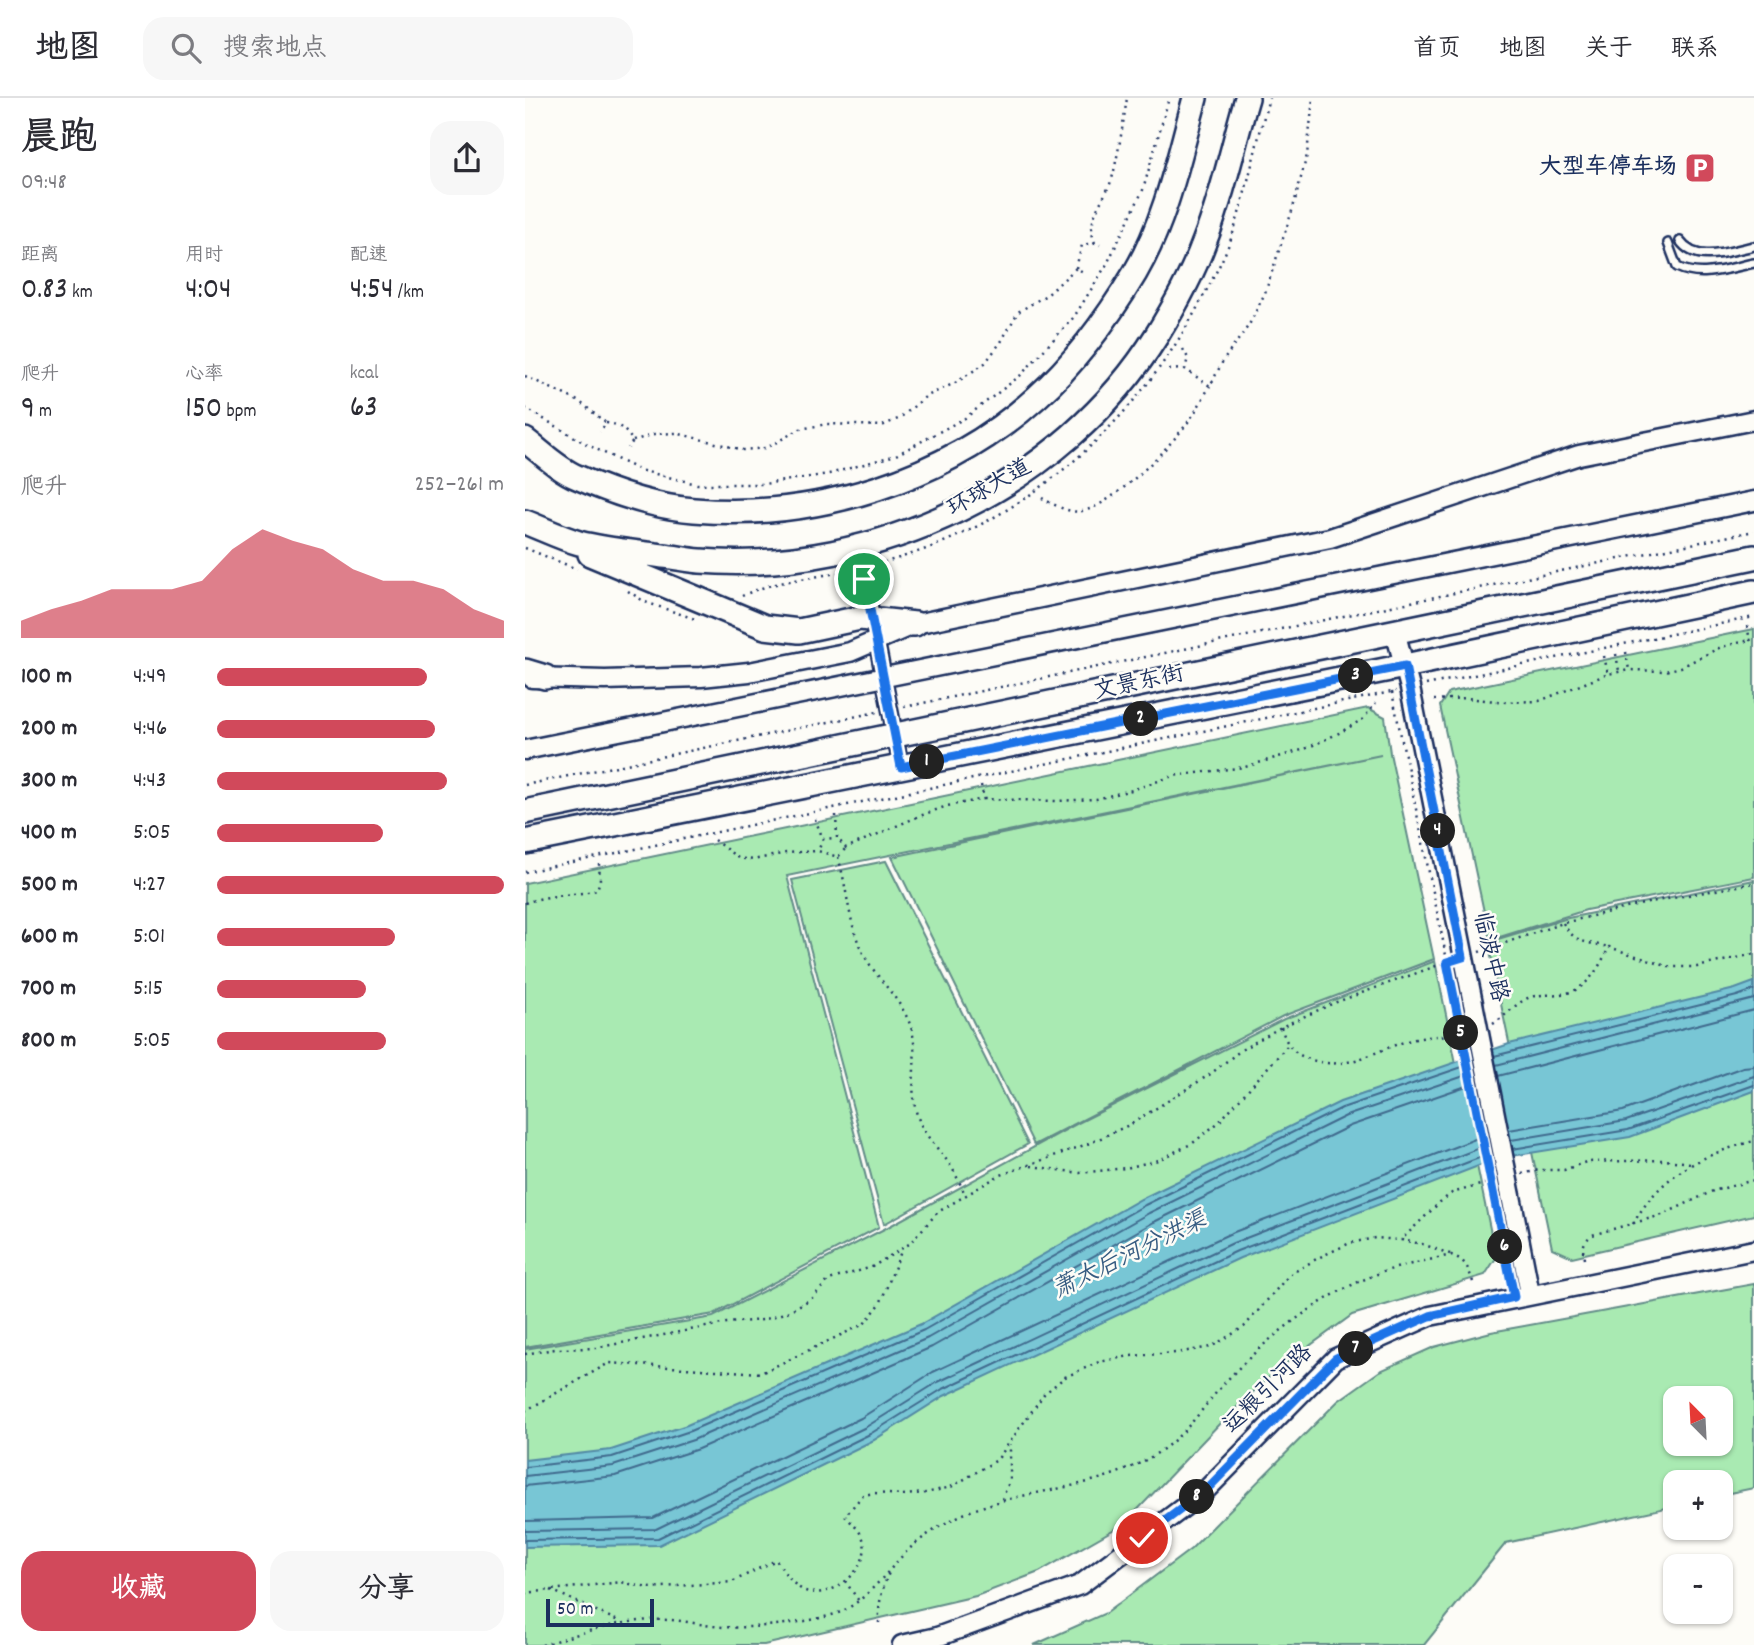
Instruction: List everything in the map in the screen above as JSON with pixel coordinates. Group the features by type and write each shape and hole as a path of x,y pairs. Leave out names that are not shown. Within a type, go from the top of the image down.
{"main road":[{"name":"环球大道","path":"525,440 574,476 631,497 692,510 788,508 849,496 935,465 1012,418 1057,377 1096,331 1136,272 1166,203 1195,98"},
{"name":"环球大道","path":"525,522 581,544 699,561 771,561 858,545 910,530 941,518 1007,483 1061,444 1115,392 1157,335 1205,241 1247,98"},
{"path":"525,453 574,476"},
{"path":"557,536 591,555 765,627 799,631 860,618 875,630 915,624"},
{"name":"文景东街","path":"525,812 1754,557"},
{"name":"文景东街","path":"525,842 901,767 1402,682 1754,592"}],"street":[{"path":"915,624 1330,538 1579,456 1754,420"},
{"path":"525,750 1754,501"},
{"path":"858,545 901,767"},
{"path":"532,675 653,679 749,672 850,652 875,630"},
{"name":"临波中路","path":"1395,631 1402,682 1455,959 1473,1003 1502,1193 1530,1294"},
{"name":"运粮引河路","path":"902,1645 937,1637 1080,1585 1204,1492 1336,1358 1430,1316 1754,1250"}],"lane":[{"path":"1680,240 1686,250 1699,254 1712,255 1754,246"},
{"path":"1668,243 1677,267 1688,273 1702,274 1754,262"}],"path":[{"path":"1095,243 1091,233 1093,219 1112,179 1127,98"},
{"path":"525,408 590,446 639,470 697,484 764,484 829,474 896,454 965,418 1021,374 1074,317 1107,264 1143,190 1169,98"},
{"path":"1042,498 1055,506 1081,512 1112,497 1169,446 1191,419 1223,361 1249,325 1265,293 1307,155 1313,98"},
{"path":"628,448 633,441 654,434 676,433 743,450 766,449 800,429 827,424 882,426 900,418 925,397 957,382 985,363 1018,312 1048,294 1076,268 1082,245 1100,245"},
{"path":"1076,268 1085,273"},
{"path":"1183,349 1188,358 1185,369"},
{"path":"1169,370 1185,369 1210,386"},
{"path":"525,376 580,402 606,423 618,424 633,441"},
{"path":"600,432 606,423"},
{"path":"525,785 1754,531"},
{"path":"525,872 1402,682 1754,617"},
{"path":"1434,700 1466,698 1506,702 1539,701 1608,674 1629,670 1665,671 1681,667 1721,646 1752,640 1747,626"},
{"path":"1626,652 1629,670"},
{"path":"1616,654 1619,672"},
{"path":"1604,656 1608,674"},
{"name":"临波中路","path":"1402,682 1455,959 1450,975"},
{"path":"838,857 846,848 947,806 984,799 1096,799 1173,776 1245,767 1305,749 1341,732 1363,719 1376,703"},
{"path":"981,785 984,799"},
{"path":"836,815 837,838 846,848"},
{"path":"815,819 823,839 818,851"},
{"path":"823,839 837,838"},
{"path":"714,840 738,858 753,860 786,853 818,851 838,857"},
{"path":"838,857 857,939 864,956 911,1026 912,1082 919,1122 933,1147 950,1164 965,1194"},
{"path":"525,904 548,896 597,890 600,880 599,864"},
{"path":"525,1354 555,1349 595,1348 727,1323 763,1320 787,1312 811,1299 829,1280 872,1267 903,1247 938,1212 965,1194 998,1176 1090,1143 1131,1124 1209,1075 1241,1050 1281,1027 1334,1003 1563,923 1656,901 1754,883"},
{"path":"1563,923 1570,935 1578,940 1609,947 1669,967 1697,967 1754,954"},
{"path":"1487,1027 1531,997 1568,994 1585,985 1599,968 1609,947"},
{"path":"1281,1027 1287,1046 1301,1056 1321,1063 1341,1065 1410,1041 1439,1035 1466,1035"},
{"path":"1461,1029 1463,1043"},
{"path":"1028,1166 1080,1173 1126,1168 1158,1160 1193,1143 1219,1122 1287,1046"},
{"path":"1633,1224 1644,1204 1660,1185 1691,1163 1754,1141"},
{"path":"1491,1177 1502,1193"},
{"path":"1584,1259 1582,1248 1585,1240 1592,1235 1661,1216 1713,1191 1754,1181"},
{"path":"525,1592 621,1582 648,1588 732,1582 776,1560 800,1588 809,1592 824,1592 845,1581 860,1566 865,1554 864,1540 845,1516 863,1495 926,1493 951,1487 997,1460 1044,1394 1065,1377 1099,1362 1211,1346 1244,1327 1289,1275 1318,1258 1350,1243 1375,1238 1401,1240"},
{"path":"525,1411 609,1363 761,1373 864,1324 880,1304 903,1247"},
{"path":"542,1645 620,1622 670,1620 724,1627 779,1625 838,1613 859,1601 910,1548 951,1520 1002,1499 1101,1479 1141,1463 1173,1444 1231,1376 1277,1333 1326,1299 1387,1271 1451,1255 1461,1258 1468,1267 1473,1282"},
{"path":"1002,1499 1010,1480 1010,1444"},
{"path":"879,1623 881,1592 892,1567"},
{"path":"845,1581 859,1601"},
{"path":"548,1588 620,1622"}],"green space":[{"path":"1754,629 1754,877 1586,910 1490,940 1440,706 1449,692"},
{"path":"1368,708 1385,717 1390,753 1434,959 1283,1016 1034,1145 892,857 1381,755 787,876 879,1227 714,1314 525,1347 525,883"},
{"path":"886,861 1028,1144 884,1224 792,880"},
{"path":"1754,880 1754,1215 1572,1257 1552,1248 1488,942 1568,918"},
{"path":"1435,961 1496,1258 1485,1275 1352,1315 1278,1369 1223,1420 1125,1523 1039,1572 976,1596 764,1645 525,1645 525,1349 713,1317 888,1227 1078,1123 1284,1019"},
{"path":"1754,1284 1754,1488 1733,1492 1733,1470 1663,1470 1663,1509 1506,1543 1424,1645 1034,1645 1106,1613 1191,1549 1338,1401 1380,1371 1434,1347 1491,1332"}],"water":[{"name":"萧太后河分洪渠","path":"1754,982 1754,1091 1630,1137 1499,1158 1240,1258 944,1396 874,1440 659,1545 525,1547 525,1460 611,1450 687,1425 921,1324 1141,1199 1340,1102 1509,1044 1735,989"}],"place":[{"name":"大型车停车场","path":"1700,168"}],"route":[{"path":"864,579 901,767 1405,666 1463,957 1447,962 1514,1297 1430,1316 1336,1358 1204,1492 1142,1538"}]}
